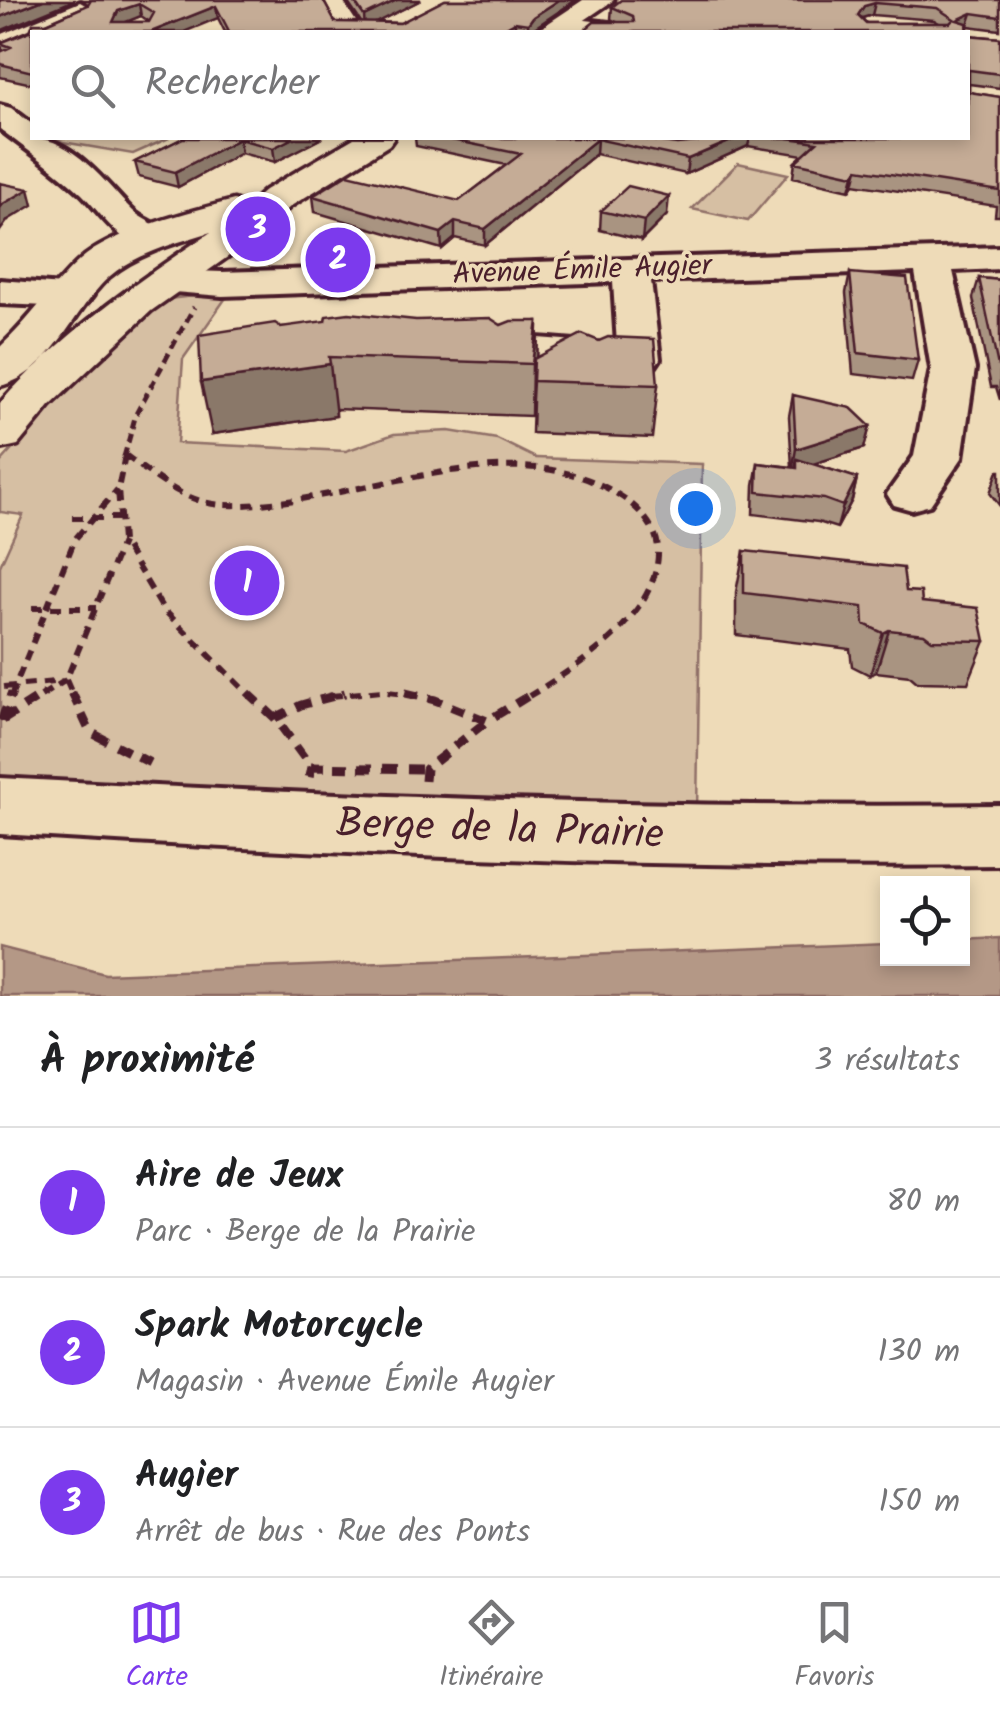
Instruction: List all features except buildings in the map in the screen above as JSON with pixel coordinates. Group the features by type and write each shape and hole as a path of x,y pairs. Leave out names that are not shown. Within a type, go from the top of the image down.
{"main road":[{"path":"556,28 602,0"},
{"path":"0,434 33,396 278,198 374,140"},
{"path":"0,372 47,328 96,266 151,238 278,198"},
{"path":"151,238 172,251 170,287"},
{"path":"73,295 170,287"}],"street":[{"path":"330,0 350,30"},
{"path":"32,30 80,8"},
{"path":"556,28 586,30"},
{"path":"0,45 30,31"},
{"path":"0,57 30,62"},
{"path":"0,114 30,137"},
{"path":"33,140 94,187 122,220 151,238"},
{"name":"Avenue Émile Augier","path":"170,287 1000,258"},
{"path":"912,494 938,458 954,370 932,260"},
{"path":"436,353 531,351 639,359 632,269"},
{"path":"0,292 73,295"},
{"name":"Berge de la Prairie","path":"0,806 306,795 424,798 654,837 1000,835"}],"path":[{"path":"1,722 66,680 122,542 118,488 170,287"},
{"path":"122,542 164,610 216,665 276,718 306,795 424,798 487,721 558,680 638,608 651,590 660,552 654,530 631,501 596,480 571,472 523,466 470,470 272,503 222,505 185,497 125,455"},
{"path":"1,722 75,540 118,488"},
{"path":"72,518 120,518"},
{"path":"32,608 96,608"},
{"path":"4,687 66,680"},
{"path":"66,680 90,732 169,772"},
{"path":"276,718 331,693 369,690 421,696 458,706 487,721"}],"shaded area":[{"path":"59,140 164,140 133,154"},
{"path":"738,163 788,174 748,221 692,209"},
{"path":"230,292 183,359 177,443 346,451 394,434 449,431 497,439 536,458 702,464 697,814 0,785 0,566 23,515 0,512 0,463 87,367 159,300"},
{"path":"1000,938 1000,996 0,996 0,947 105,974 880,943 880,966 970,966 970,940"}],"place":[{"name":"Augier","path":"258,229"},
{"name":"Spark Motorcycle","path":"338,260"},
{"name":"Aire de Jeux","path":"247,583"}]}
